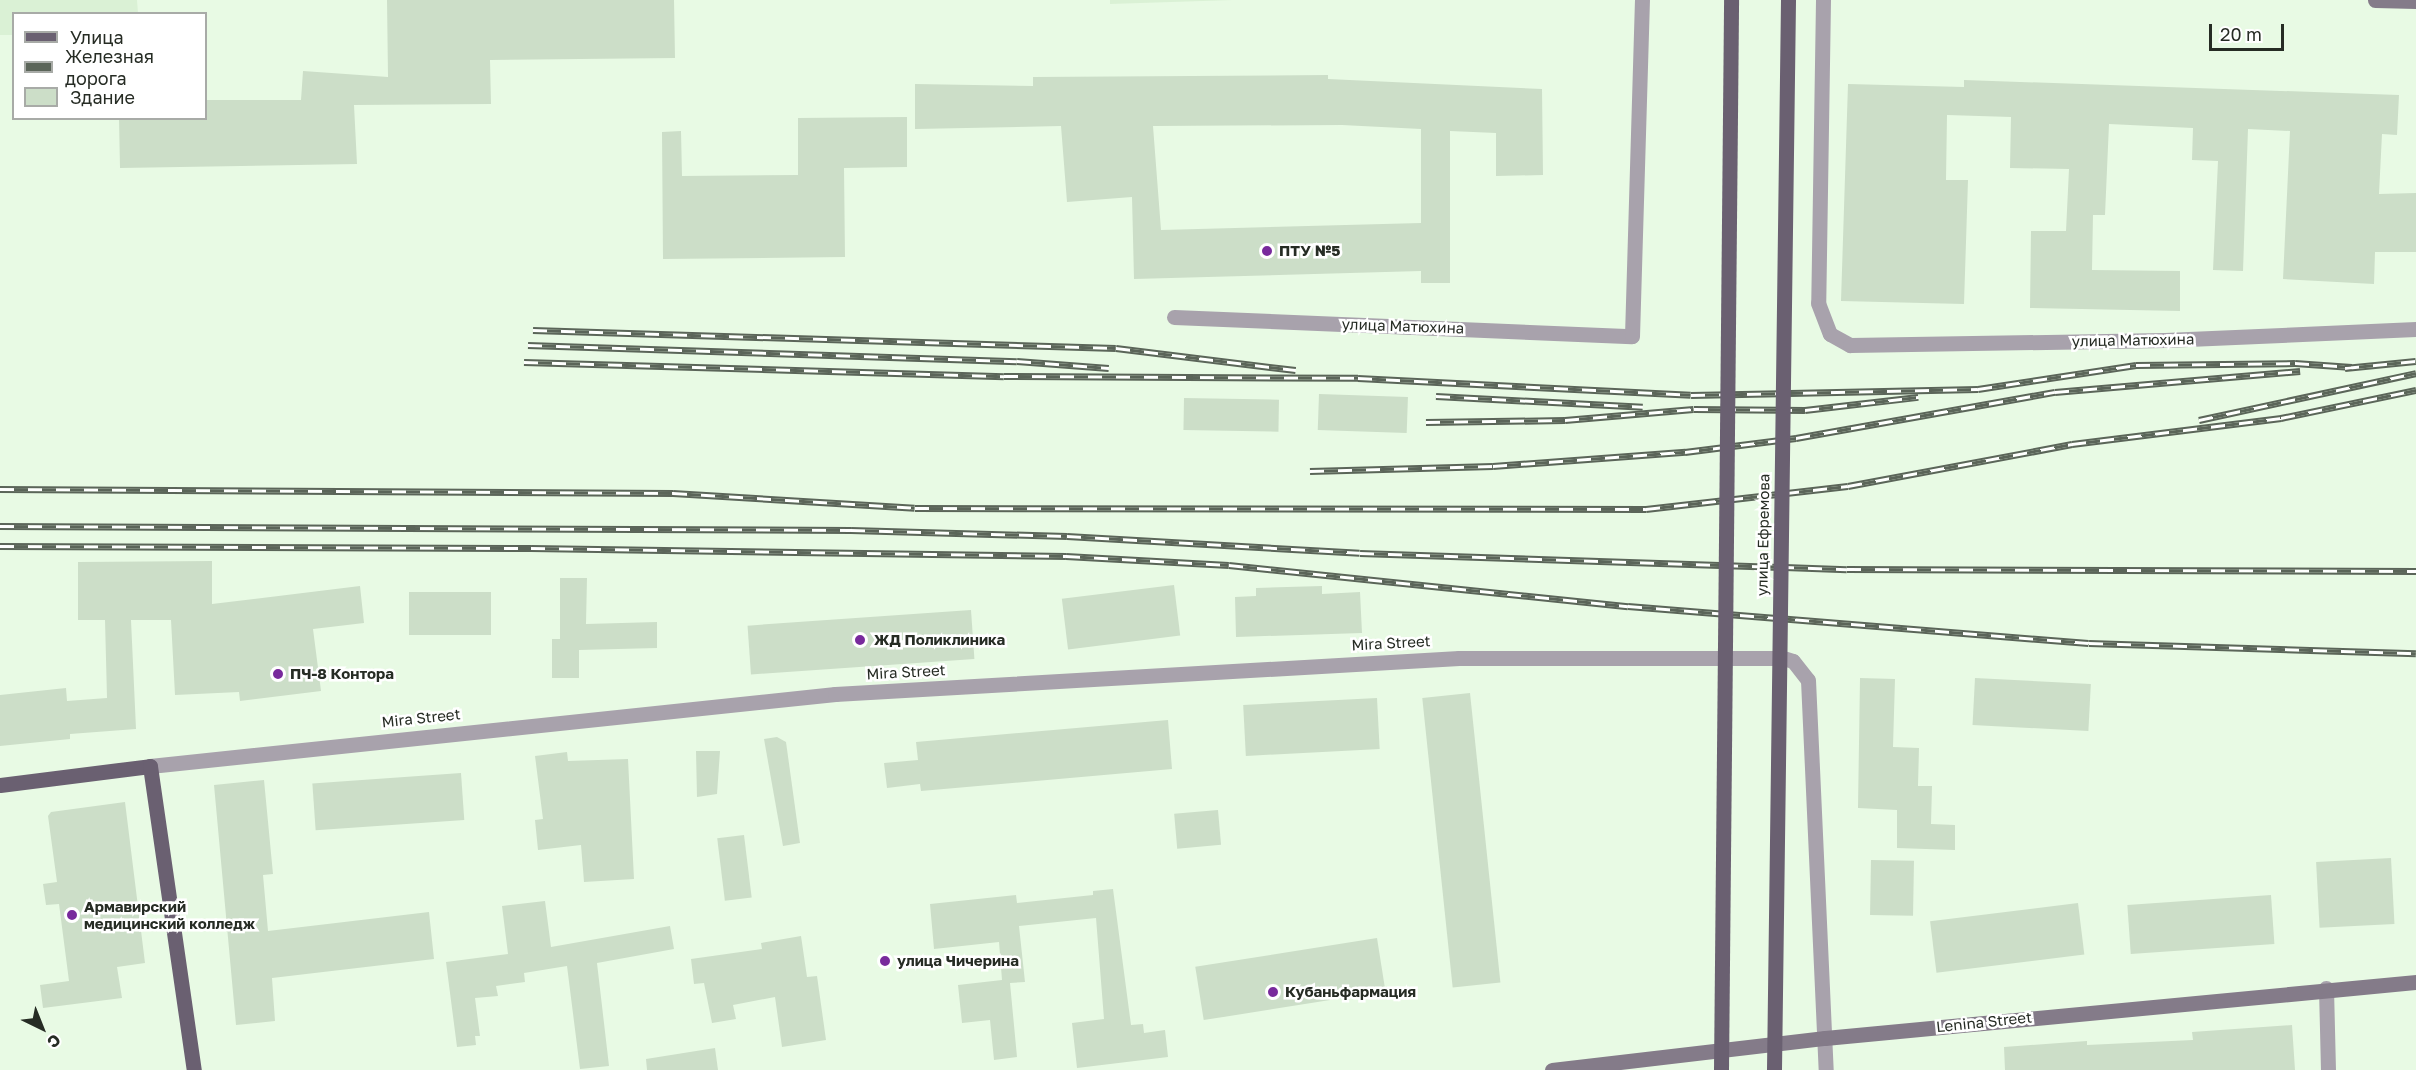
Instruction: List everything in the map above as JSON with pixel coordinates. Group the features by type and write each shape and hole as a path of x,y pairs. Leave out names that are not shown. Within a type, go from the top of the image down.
{"main road":[{"path":"1721,1070 1731,0"},
{"name":"улица Ефремова","path":"1774,1070 1788,0"},
{"path":"150,766 194,1070"},
{"name":"Mira Street","path":"0,785 150,766"}],"street":[{"name":"улица Матюхина","path":"1174,317 1632,336 1642,0"},
{"name":"улица Матюхина","path":"1823,0 1818,303 1830,334 1850,345 2165,340 2416,329"},
{"path":"2375,0 2416,1"},
{"name":"Mira Street","path":"150,766 750,700 1493,657 1783,658 1798,666 1808,681 1825,1038"},
{"name":"Lenina Street","path":"1554,1070 1825,1038 2326,988 2416,982"},
{"path":"2326,988 2328,1070"},
{"path":"1825,1038 1826,1070"}],"shaded area":[{"path":"0,0 137,0 138,12 12,12 12,35 0,35"},
{"path":"1110,0 1233,0 1110,4"}],"building":[{"path":"387,0 674,0 675,58 490,60 491,104 354,105 357,164 120,168 119,120 207,120 207,100 301,100 303,71 388,77"},
{"path":"1328,75 1328,79 1542,89 1543,175 1496,176 1496,133 1450,131 1450,283 1421,283 1421,271 1134,279 1132,197 1067,202 1061,126 915,129 915,84 1033,86 1033,77","holes":["1342,125 1421,129 1421,223 1161,230 1153,126"]},
{"path":"1964,80 2399,95 2397,135 2382,134 2379,194 2416,193 2416,252 2375,252 2374,284 2283,279 2290,131 2248,129 2243,271 2213,270 2218,161 2192,160 2193,128 2109,124 2105,215 2093,215 2092,270 2180,271 2180,311 2030,308 2031,231 2066,231 2069,169 2010,168 2011,117 1947,115 1946,180 1968,180 1964,304 1841,301 1848,84 1964,87"},
{"path":"907,117 907,167 844,168 845,257 663,259 662,132 681,131 682,176 798,175 798,118"},
{"path":"1319,394 1408,397 1407,433 1318,430"},
{"path":"1184,398 1279,400 1278,432 1183,430"},
{"path":"212,561 212,604 360,586 364,623 313,629 321,691 240,701 239,692 175,695 171,620 131,620 136,729 70,734 70,739 0,746 0,695 66,688 67,701 107,698 105,620 78,620 78,562"},
{"path":"560,578 587,578 586,624 657,622 657,648 579,650 579,678 552,678 552,639 560,639"},
{"path":"1174,585 1180,636 1068,649 1062,599"},
{"path":"1322,586 1322,594 1360,592 1362,633 1236,637 1235,597 1256,596 1256,588"},
{"path":"409,592 491,592 491,635 409,635"},
{"name":"ЖД Поликлиника","path":"971,610 974,659 751,675 748,626"},
{"path":"1860,678 1895,679 1893,747 1919,748 1918,786 1932,786 1931,824 1955,825 1955,850 1897,848 1897,810 1858,808"},
{"path":"1975,678 2091,684 2088,731 1973,725"},
{"path":"1470,693 1500,982 1453,987 1422,698"},
{"path":"1377,698 1380,749 1246,756 1243,705"},
{"path":"1168,720 1172,769 921,791 920,784 887,788 884,763 918,760 916,742"},
{"path":"777,737 786,742 800,843 783,846 764,739"},
{"path":"696,751 720,751 717,794 697,797"},
{"path":"567,752 568,761 628,759 634,879 584,882 581,845 538,850 535,820 543,819 535,756"},
{"path":"461,773 464,820 316,830 312,783"},
{"path":"264,780 273,874 263,875 268,931 429,912 434,959 272,978 275,1021 236,1025 214,785"},
{"path":"125,802 145,963 117,967 122,998 43,1008 40,985 69,981 59,904 46,905 43,884 57,882 48,816 51,812"},
{"path":"1218,810 1221,845 1177,849 1174,814"},
{"path":"744,835 752,898 725,901 717,838"},
{"path":"2391,858 2394,924 2320,928 2316,862"},
{"path":"1871,860 1914,861 1913,916 1870,915"},
{"path":"1113,889 1131,1025 1143,1024 1144,1033 1165,1030 1168,1057 1077,1068 1072,1023 1104,1019 1096,918 1019,926 1025,982 1010,983 1017,1057 994,1060 990,1020 962,1023 958,985 1002,980 999,942 934,949 930,904 1016,895 1017,903 1093,895 1093,891"},
{"path":"2271,895 2274,944 2131,954 2127,905"},
{"path":"545,901 551,947 670,926 674,949 597,963 609,1066 580,1069 567,966 524,973 525,982 496,986 498,996 475,998 480,1036 475,1036 476,1045 457,1047 446,962 508,954 502,906"},
{"path":"2078,903 2084,955 1936,973 1930,921"},
{"path":"801,936 807,977 817,976 826,1040 782,1047 775,997 733,1005 736,1019 712,1023 704,983 694,984 691,959 762,949 761,943"},
{"path":"1377,938 1385,991 1204,1020 1195,967"},
{"path":"2292,1025 2295,1070 2005,1070 2004,1047 2087,1041 2087,1045 2193,1040 2192,1032"},
{"path":"715,1048 718,1070 647,1070 646,1059"}],"railway":[{"path":"533,330 1116,348 1296,370"},
{"path":"528,345 1017,361 1109,368"},
{"path":"2345,368 2416,361"},
{"path":"524,362 1004,376 1358,378 1691,395 1978,389 2136,365 2295,363 2352,367"},
{"path":"1310,471 1493,466 1685,452 1796,438 2055,392 2300,371"},
{"path":"2199,420 2416,373"},
{"path":"0,489 673,493 915,508 1646,509 1848,486 2072,444 2281,418 2416,390"},
{"path":"1436,396 1643,407"},
{"path":"1426,422 1565,420 1694,409 1805,410 1918,397"},
{"path":"0,526 851,530 1067,536 1360,553 1847,569 2416,571"},
{"path":"0,546 531,548 1066,556 1229,565 1628,606 2089,643 2416,653"}],"place":[{"name":"ПТУ №5","path":"1267,251"},
{"name":"ЖД Поликлиника","path":"860,640"},
{"name":"ПЧ-8 Контора","path":"278,674"},
{"name":"Армавирский медицинский колледж","path":"72,915"},
{"name":"улица Чичерина","path":"885,961"},
{"name":"Кубаньфармация","path":"1273,992"}]}
